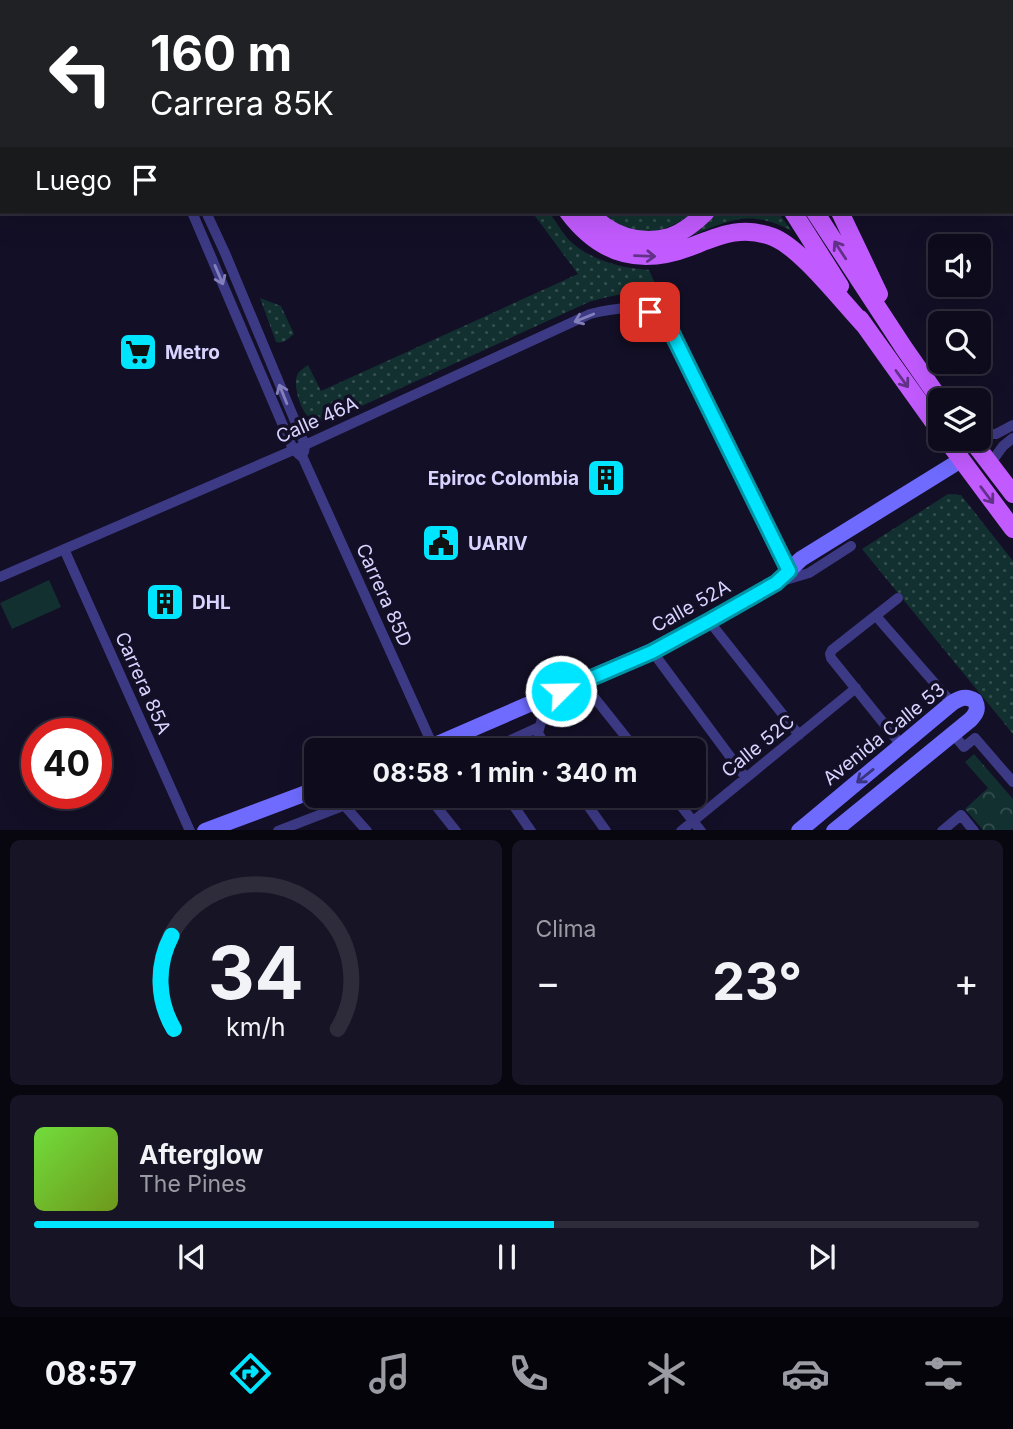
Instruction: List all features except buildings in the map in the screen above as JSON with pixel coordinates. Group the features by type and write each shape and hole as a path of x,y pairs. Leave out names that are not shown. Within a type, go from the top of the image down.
{"main road":[{"path":"570,214 606,247 640,257 674,253 724,234 759,233 774,237 789,246 813,269 864,326"},
{"path":"592,214 597,221 621,235 654,240 672,236 704,214"},
{"path":"794,214 864,326 928,414"},
{"path":"816,214 933,388"},
{"path":"841,214 904,348"},
{"path":"955,451 1013,528"},
{"path":"980,451 1013,494"}],"street":[{"name":"Carrera 85D","path":"193,214 293,449 303,458 423,738"},
{"path":"207,214 305,445 303,458"},
{"name":"Calle 46A","path":"0,577 305,445 590,314 621,308 650,312 661,316 667,323 789,571"},
{"path":"991,435 996,435 1013,425"},
{"path":"990,464 1003,446 1013,438"},
{"name":"Calle 52A","path":"452,738 652,652 709,621 776,583 801,559 961,460"},
{"path":"776,583 809,573 851,547"},
{"name":"Carrera 85A","path":"64,549 190,830"},
{"path":"898,598 830,654 902,746"},
{"path":"876,616 952,704"},
{"path":"709,621 799,736"},
{"path":"652,652 746,778"},
{"path":"582,682 627,738"},
{"name":"Calle 52C","path":"682,830 856,688"},
{"name":"Avenida Calle 53","path":"800,830 952,704 962,697 975,701 977,709 970,720 835,830"},
{"path":"540,700 543,715 538,733 541,738"},
{"path":"515,738 539,727"},
{"path":"462,734 465,738"},
{"path":"953,734 964,747 975,738 1013,782"},
{"path":"208,830 304,794"},
{"path":"281,830 337,808"},
{"path":"350,808 366,830"},
{"path":"438,808 455,830"},
{"path":"515,808 530,830"},
{"path":"590,808 605,830"},
{"path":"683,808 700,830"},
{"path":"943,830 961,815 973,830"}],"green space":[{"path":"533,214 550,214 568,239 595,258 616,265 649,270 661,297 634,293 589,302 331,420 315,421 303,409 296,382 299,372 308,365 321,391 578,274"},
{"path":"597,214 691,214 669,227 641,233 618,229"},
{"path":"716,214 779,214 792,231 764,220 742,219 693,235"},
{"path":"260,298 281,306 294,334 286,341 276,342"},
{"path":"948,494 961,495 1013,561 1013,734 862,549"},
{"path":"49,580 61,607 12,629 0,603"},
{"path":"974,754 1013,799 1013,830 983,830 965,809 988,788 965,762"}],"place":[{"name":"Metro","path":"138,352"},
{"name":"Epiroc Colombia","path":"606,478"},
{"name":"UARIV","path":"441,543"},
{"name":"DHL","path":"165,602"}],"route":[{"path":"561,691 652,652 776,583 789,571 667,323 661,316 650,312"}]}
